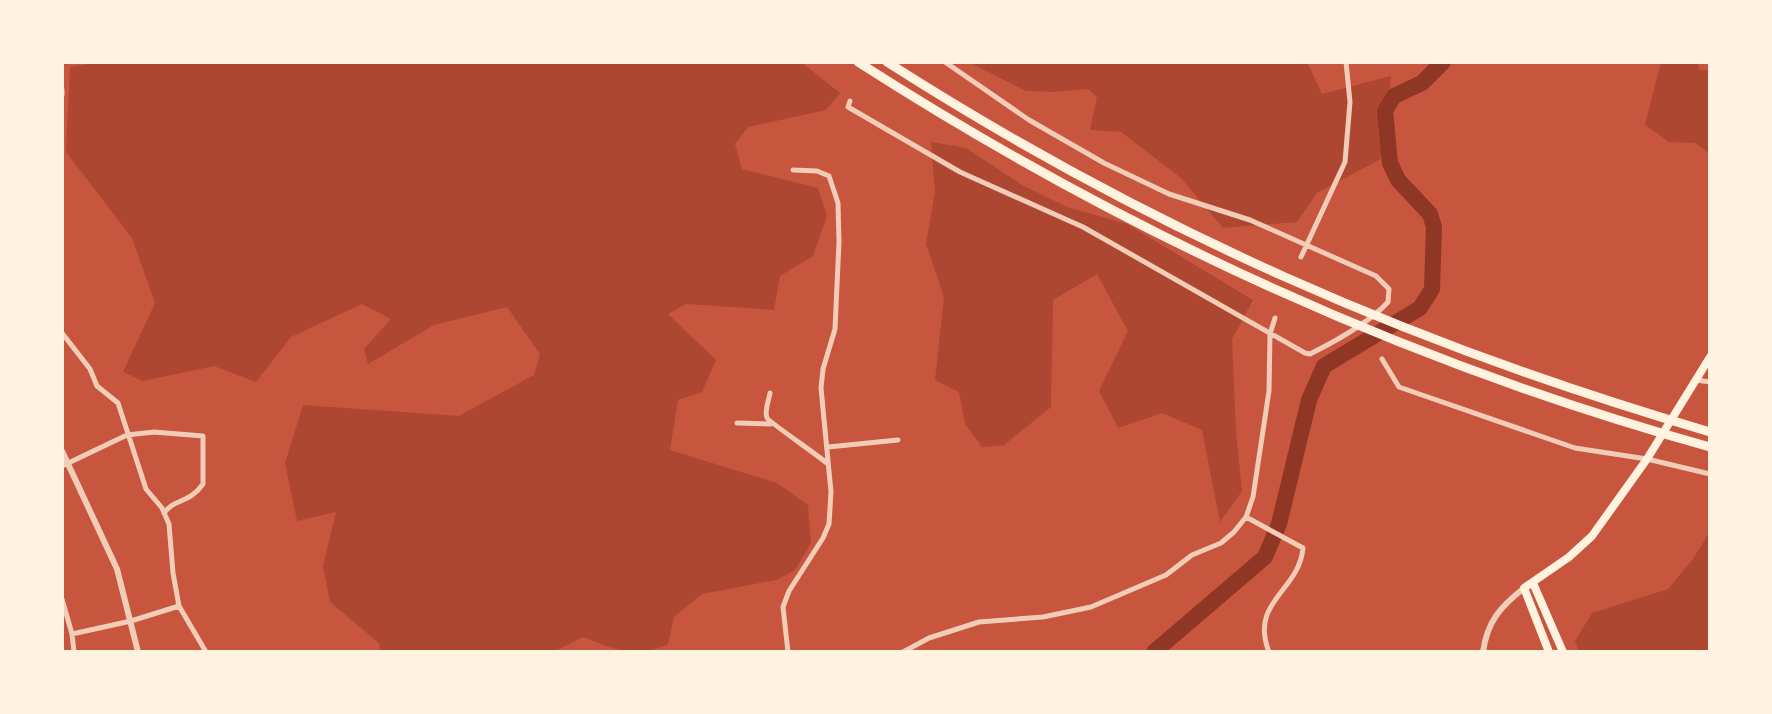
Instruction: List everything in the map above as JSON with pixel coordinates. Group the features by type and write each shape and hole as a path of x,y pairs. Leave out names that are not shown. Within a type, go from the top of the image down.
{"highway":[{"path":"858,62 1004,152 1127,219 1242,275 1408,346 1480,373 1627,423 1710,447"},
{"path":"887,62 1011,139 1122,200 1248,262 1348,306 1483,359 1710,432"}],"main road":[{"path":"1549,652 1524,588 1569,557 1592,536 1647,459 1710,357"},
{"path":"1533,583 1563,652"}],"street":[{"path":"850,101 848,107 916,148 986,186 1083,227 1310,354 1379,311 1388,302 1389,289 1376,276 1250,220 1169,194 1104,163 1029,120 945,62"},
{"path":"1301,257 1345,162 1350,102 1346,62"},
{"path":"788,652 783,607 789,591 829,524 831,492 821,388 823,369 835,329 838,203 829,176 817,171 793,170"},
{"path":"903,652 929,638 979,622 1043,617 1079,610 1166,575 1192,555 1221,543 1234,532 1246,517 1253,497 1269,391 1270,334 1275,318"},
{"path":"62,333 90,369 97,386 118,403 146,489 169,524 179,606 206,652"},
{"path":"1382,359 1399,387 1575,448 1647,459 1710,474"},
{"path":"1696,380 1710,382"},
{"path":"770,393 766,413 772,424"},
{"path":"737,423 772,424 829,465"},
{"path":"65,464 127,435 154,432 203,436 203,484 187,500 174,503 164,513"},
{"path":"828,447 898,440"},
{"path":"62,451 65,464 110,549 124,588 138,652"},
{"path":"1246,517 1303,548 1301,561 1267,614 1262,633 1269,652"},
{"path":"1483,652 1487,629 1494,615 1524,588"},
{"path":"62,599 74,652"},
{"path":"72,634 179,606"}],"shaded area":[{"path":"103,62 801,62 840,93 826,110 748,127 735,144 742,169 818,188 827,216 813,256 780,276 774,310 686,304 668,314 716,360 702,392 678,400 670,450 777,483 808,505 811,543 795,570 776,580 702,594 674,617 668,644 656,649 625,651 583,637 553,652 380,652 379,643 330,602 323,566 336,512 297,521 285,463 303,405 459,416 534,375 540,354 507,307 434,325 368,364 364,349 391,319 362,304 291,337 256,382 214,366 143,381 123,372 155,303 132,238 66,152 70,67"},
{"path":"969,62 1307,62 1322,94 1391,76 1381,159 1317,193 1297,222 1223,228 1181,178 1121,132 1090,130 1097,97 1088,89 1026,91"},
{"path":"1661,62 1697,62 1700,70 1710,70 1710,154 1695,143 1669,142 1645,125"},
{"path":"931,142 966,148 1022,185 1067,207 1127,224 1253,300 1232,339 1242,491 1220,522 1202,430 1162,413 1118,428 1099,391 1128,331 1097,274 1053,300 1051,407 1004,445 982,447 965,424 959,392 935,380 944,297 926,244 935,192"},
{"path":"1710,531 1710,652 1579,652 1575,641 1592,613 1668,589 1693,559"}],"waterway":[{"path":"1154,652 1265,557 1279,524 1309,400 1324,366 1420,308 1432,289 1434,227 1430,214 1398,180 1390,163 1385,111 1394,96 1422,83 1443,62"}]}
